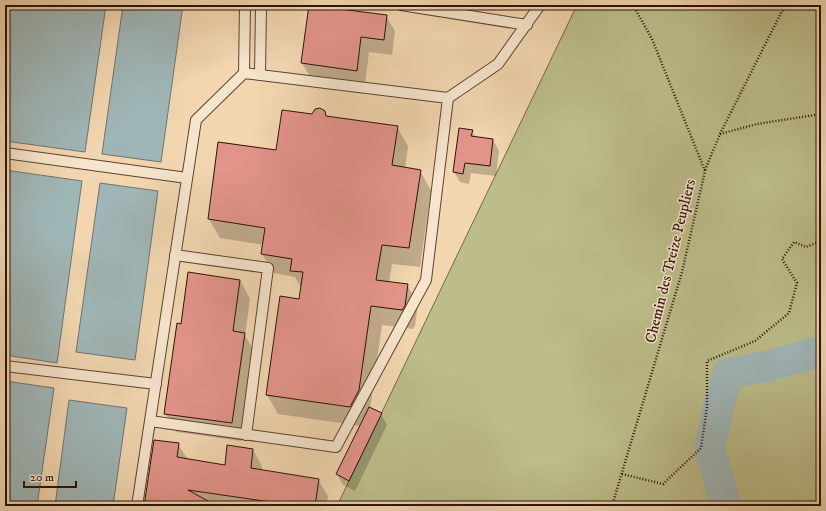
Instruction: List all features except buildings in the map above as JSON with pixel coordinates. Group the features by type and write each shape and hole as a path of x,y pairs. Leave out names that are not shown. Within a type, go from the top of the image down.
{"lane":[{"path":"137,506 196,120 244,73 245,5"},
{"path":"260,74 261,5"},
{"path":"401,5 527,25"},
{"path":"244,73 448,98 498,64 540,5"},
{"path":"150,421 336,447 426,280 448,98"},
{"path":"5,153 187,178"},
{"path":"175,255 268,268 246,434"},
{"path":"5,366 156,384"}],"path":[{"name":"Chemin des Treize Peupliers","path":"612,506 682,272 705,171 652,39 633,5"},
{"path":"705,171 720,134 782,11 792,5"},
{"path":"720,134 757,124 821,114"},
{"path":"622,474 663,484 701,448 707,407 707,361 755,341 789,313 798,283 782,259 794,242 806,247 821,241"}],"green space":[{"path":"577,5 821,5 821,506 337,506"}],"water":[{"path":"5,5 106,5 85,152 5,141"},
{"path":"123,5 183,5 161,162 102,154"},
{"path":"5,170 82,181 57,363 5,355"},
{"path":"100,183 158,191 135,360 76,352"},
{"path":"5,381 54,388 37,506 5,506"},
{"path":"69,400 127,408 113,506 55,506"}],"waterway":[{"path":"726,506 710,449 718,408 728,374 772,365 821,351"}]}
